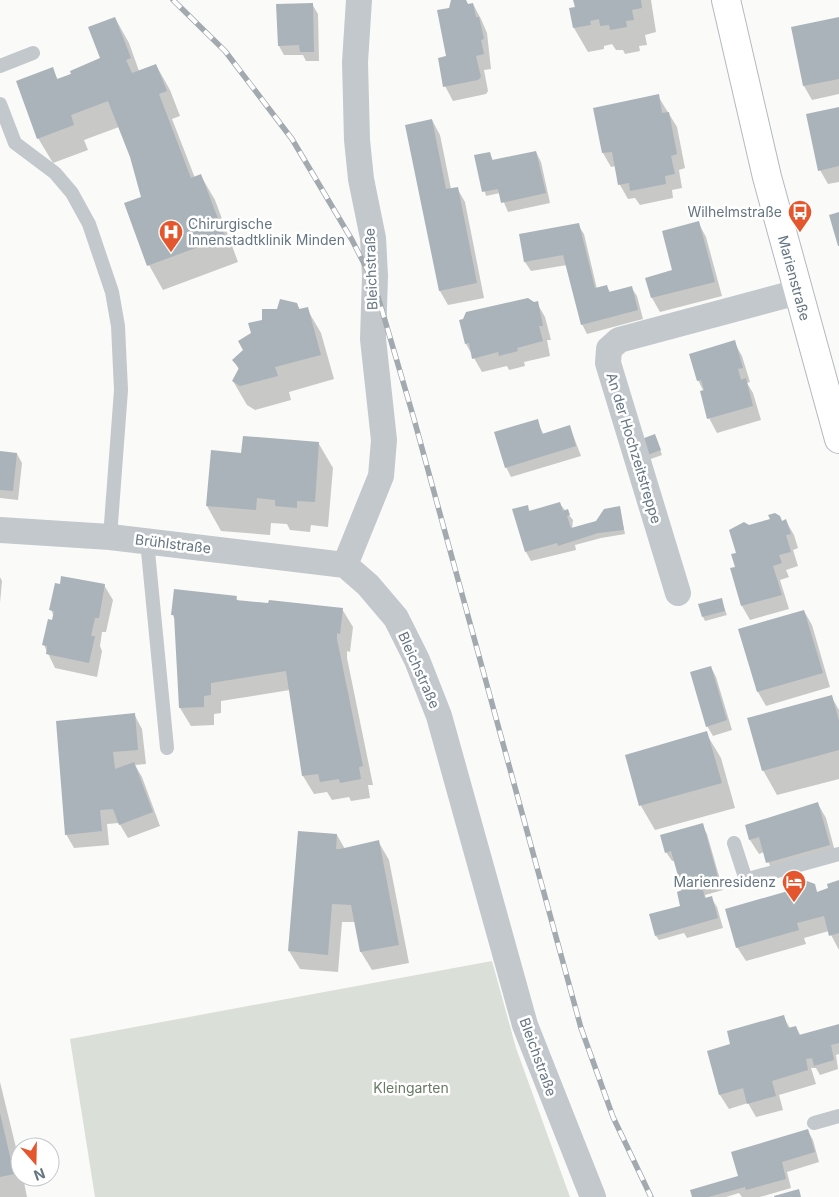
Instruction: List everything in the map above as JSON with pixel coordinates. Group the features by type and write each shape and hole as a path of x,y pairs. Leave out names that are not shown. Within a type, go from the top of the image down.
{"street":[{"name":"Bleichstraße","path":"359,0 355,62 357,140 361,179 373,238 375,276 373,339 384,440 381,476 345,565 368,585 396,618 417,660 439,716 525,1026 594,1197"},
{"name":"Marienstraße","path":"726,0 760,148 839,439"},
{"name":"An der Hochzeitstreppe","path":"678,593 608,363 609,349 619,340 798,292"},
{"name":"Brühlstraße","path":"0,530 110,537 345,565"}],"lane":[{"path":"0,66 33,53"},
{"path":"0,104 14,143 55,173 72,193 89,224 112,292 118,326 121,390 110,537"},
{"path":"147,541 167,748"},
{"path":"734,843 745,877 748,879 839,854"},
{"path":"814,1123 839,1116"}],"green space":[{"name":"Kleingarten","path":"492,961 516,1048 570,1197 95,1197 70,1039"}],"building":[{"path":"451,0 466,0 468,4 473,3 476,17 479,17 484,39 481,40 484,54 476,56 481,77 478,80 443,87 438,58 446,56 437,10 449,8"},
{"path":"573,0 641,0 642,8 632,10 634,20 626,21 627,27 610,30 609,25 600,26 599,19 590,21 591,25 573,28 569,8 575,7"},
{"path":"313,3 314,52 300,52 299,45 278,46 276,4"},
{"path":"115,17 131,58 126,60 132,73 156,64 167,91 159,94 191,178 201,174 225,237 147,266 124,203 141,197 130,157 108,101 71,115 74,125 37,139 16,81 53,67 57,79 71,74 70,71 100,58 88,27"},
{"path":"839,17 839,79 803,86 791,27"},
{"path":"659,94 662,113 669,112 677,154 671,156 675,174 665,176 666,184 630,191 629,183 618,185 612,152 602,153 593,108"},
{"path":"839,107 839,166 818,171 806,114"},
{"path":"432,119 446,189 458,187 477,283 439,291 405,125"},
{"path":"536,151 546,193 501,203 498,189 482,192 474,155 490,152 492,160"},
{"path":"839,212 839,246 838,246 829,215"},
{"path":"699,221 715,282 651,298 645,278 672,270 662,231"},
{"path":"579,223 595,288 607,285 609,292 632,286 638,310 581,325 563,255 524,262 519,234"},
{"path":"528,298 534,302 538,301 543,326 539,326 543,341 517,348 518,351 499,356 498,352 472,359 469,343 465,344 459,320 463,319 466,312"},
{"path":"280,299 297,303 299,309 308,307 321,355 275,367 278,376 240,386 232,381 239,368 232,360 243,350 238,341 251,333 248,323 262,320 262,309 277,309"},
{"path":"735,340 743,368 738,369 741,380 746,378 753,406 707,419 700,391 704,390 701,380 697,381 689,354"},
{"path":"538,419 542,434 570,425 576,446 505,468 494,432"},
{"path":"655,434 661,450 645,456 639,440"},
{"path":"243,436 319,442 315,502 297,501 297,508 275,506 275,500 257,498 256,510 206,506 211,450 241,453"},
{"path":"0,451 17,453 13,491 0,490"},
{"path":"560,502 563,511 568,509 570,515 567,516 571,528 596,521 604,509 620,506 624,530 598,533 558,546 557,543 525,552 512,509 528,505 529,511"},
{"path":"775,513 780,516 782,521 786,519 791,534 786,535 791,552 779,555 782,563 773,566 782,595 741,606 730,568 735,567 731,554 736,553 729,530 744,522 749,525 770,519 768,515"},
{"path":"61,576 105,584 99,618 95,618 91,636 95,636 89,663 46,654 47,646 42,645 48,619 52,620 54,611 49,610 55,583 60,584"},
{"path":"174,589 237,596 236,600 268,603 269,600 343,608 340,634 337,633 337,639 363,766 359,767 361,779 340,783 339,779 320,782 318,774 302,776 286,671 211,683 211,695 204,696 204,707 179,708 174,615 171,615"},
{"path":"722,598 725,611 702,617 698,604"},
{"path":"804,610 823,673 757,692 738,629"},
{"path":"711,666 727,720 706,727 690,672"},
{"path":"832,695 839,721 839,750 762,771 747,718"},
{"path":"135,713 138,750 113,752 115,769 134,762 153,812 119,825 113,809 100,810 102,831 65,835 56,721"},
{"path":"707,731 722,783 639,806 625,755"},
{"path":"818,802 830,845 766,863 759,837 749,840 745,825"},
{"path":"703,823 719,881 702,886 705,898 712,896 718,918 655,936 649,914 680,906 677,892 682,890 671,851 665,853 660,835"},
{"path":"298,831 337,834 336,849 379,840 399,945 360,952 351,905 332,904 328,955 288,951"},
{"path":"839,880 839,933 829,936 824,916 797,923 799,930 736,948 725,909 788,891 792,885 807,881 815,884 817,892 828,888 827,884"},
{"path":"784,1015 788,1028 796,1026 799,1035 839,1024 839,1043 831,1045 834,1060 814,1066 812,1058 806,1059 808,1070 772,1081 776,1096 747,1104 743,1088 719,1095 707,1051 730,1044 727,1031"},
{"path":"0,1113 10,1157 10,1175 0,1177"},
{"path":"808,1129 815,1152 782,1162 786,1179 746,1190 745,1187 708,1197 692,1197 690,1190 738,1176 731,1152"},
{"path":"799,1189 801,1197 774,1197 774,1196"}],"railway":[{"path":"173,0 225,51 292,139 352,240 374,283 414,419 581,1028 613,1117 651,1197"}],"place":[{"name":"Wilhelmstraße","path":"800,233"},
{"name":"Chirurgische Innenstadtklinik Minden","path":"171,253"},
{"name":"Marienresidenz","path":"794,903"}]}
